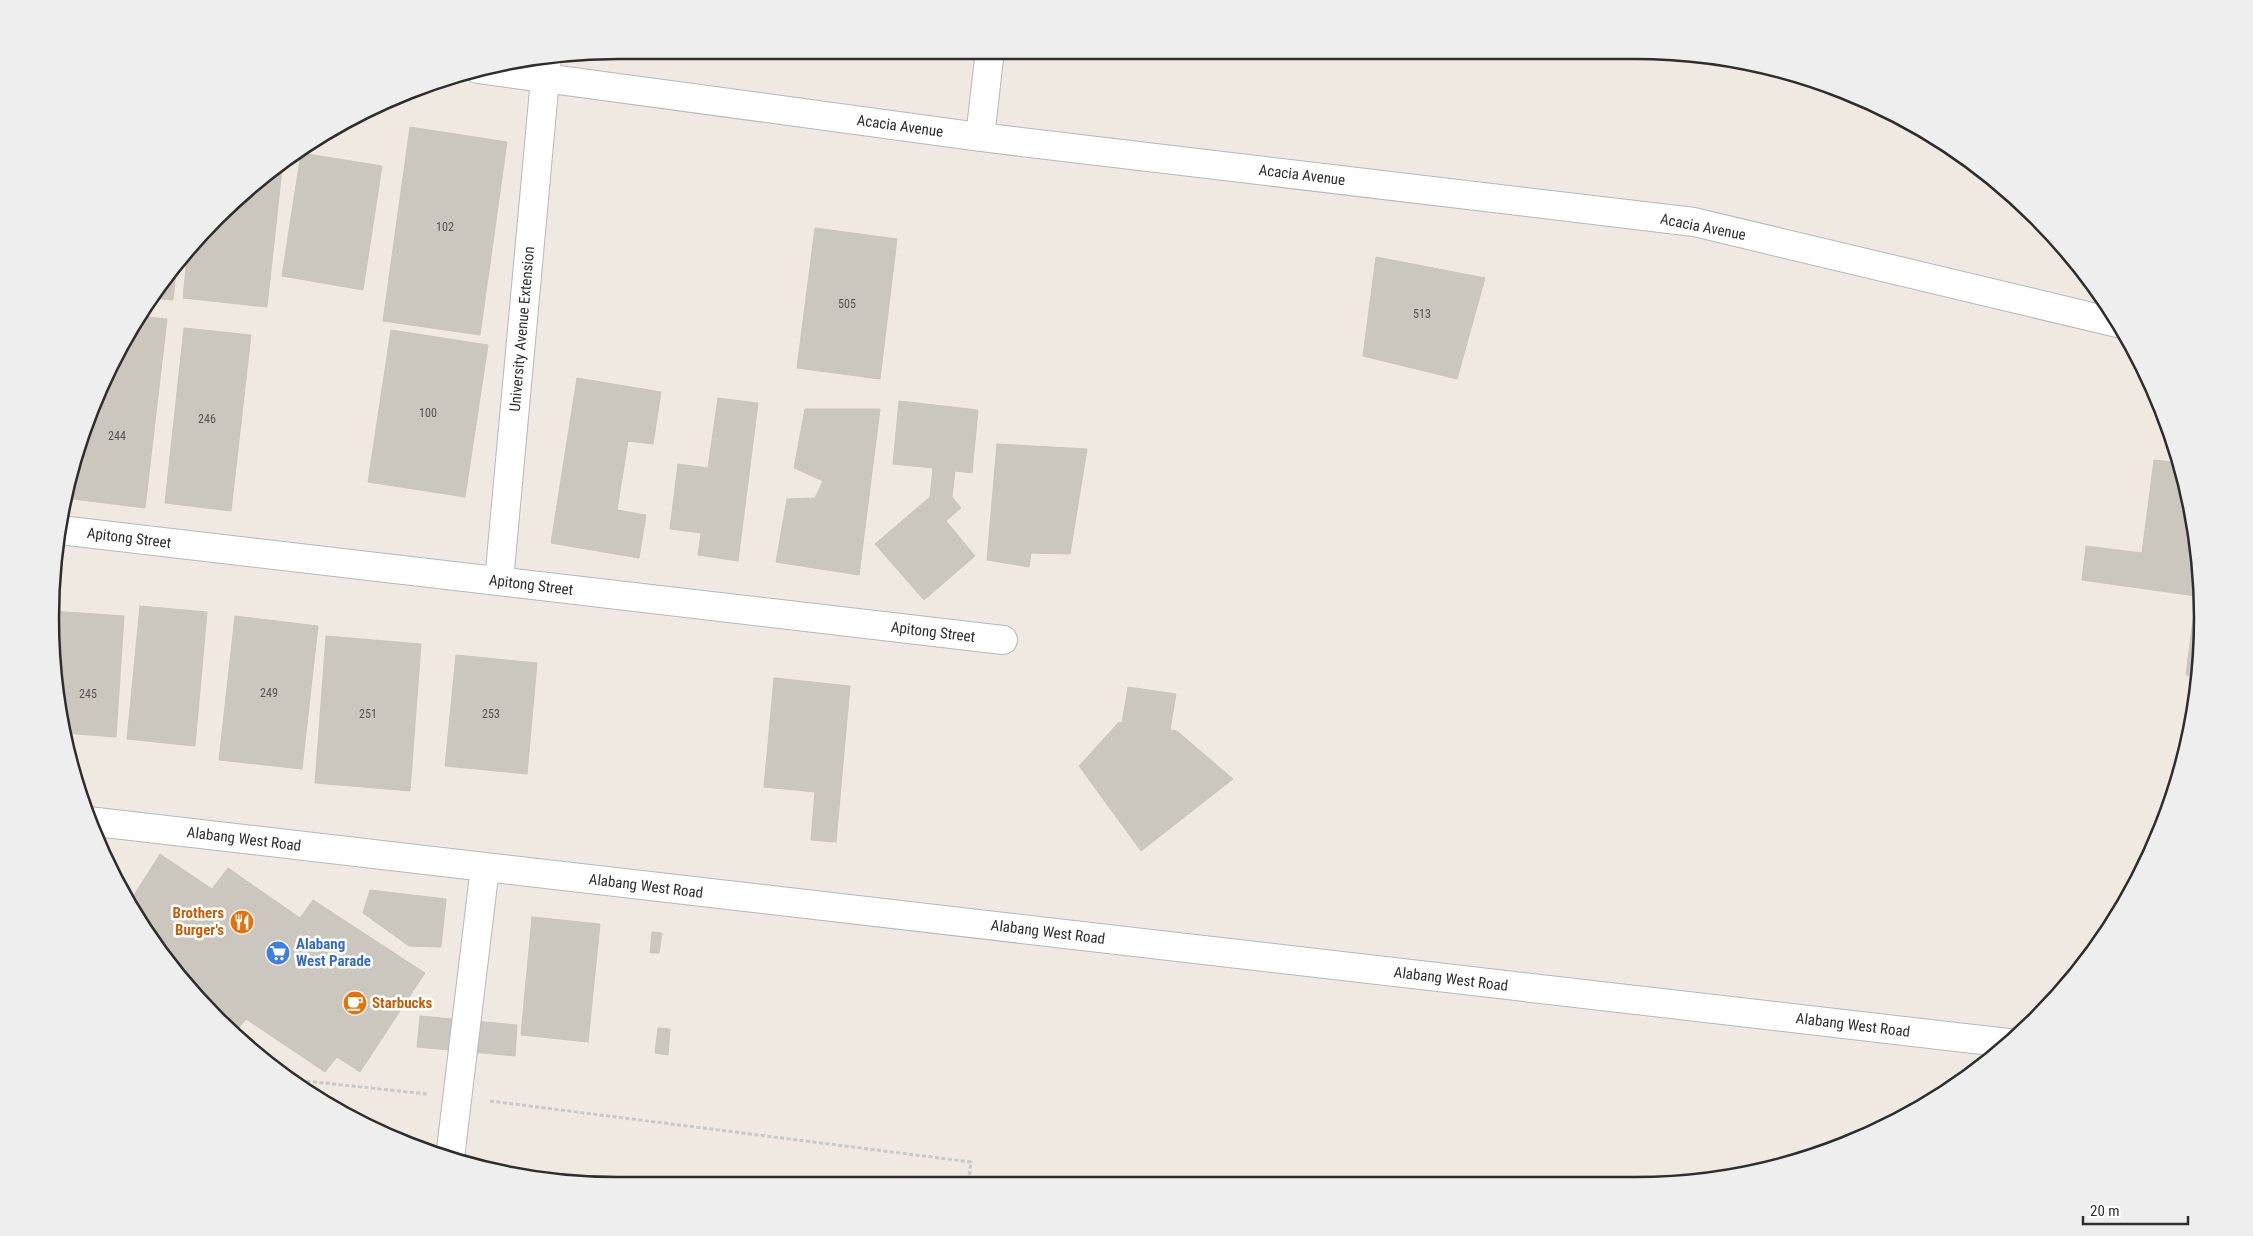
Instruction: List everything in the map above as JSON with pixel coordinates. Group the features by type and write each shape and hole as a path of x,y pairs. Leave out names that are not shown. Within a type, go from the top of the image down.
{"street":[{"path":"980,137 989,59"},
{"name":"Acacia Avenue","path":"517,68 546,67 980,137 1694,222 2108,321"},
{"name":"University Avenue Extension","path":"499,581 546,67"},
{"name":"Apitong Street","path":"66,531 1002,640"},
{"name":"Alabang West Road","path":"97,822 1999,1042"},
{"path":"451,1152 485,867"}],"path":[{"path":"304,1081 458,1097 971,1162 969,1177"}],"building":[{"path":"410,127 507,142 480,335 383,321"},
{"path":"306,154 382,166 363,290 282,276 300,158"},
{"path":"282,171 267,307 183,298 186,263 223,223 249,198"},
{"path":"815,228 897,239 880,379 797,368"},
{"path":"1376,257 1485,278 1457,379 1363,356"},
{"path":"176,276 173,300 159,299"},
{"path":"147,317 167,319 145,508 72,499 88,438 101,404 116,371"},
{"path":"184,328 251,335 231,511 165,503"},
{"path":"391,330 488,345 465,497 368,482"},
{"path":"577,378 661,392 653,444 628,441 617,510 646,515 639,558 551,543"},
{"path":"718,398 758,403 738,561 698,555 701,533 670,529 678,464 708,468"},
{"path":"899,401 978,410 972,473 955,471 952,497 961,508 946,521 975,556 924,600 875,544 930,497 933,468 893,464"},
{"path":"805,409 880,409 859,575 776,562 787,499 815,498 823,481 794,468"},
{"path":"997,444 1087,449 1070,554 1031,553 1029,567 987,560"},
{"path":"2154,460 2172,462 2184,509 2193,596 2082,580 2086,546 2142,553"},
{"path":"140,606 207,612 195,746 127,739"},
{"path":"59,612 124,616 116,737 71,734 60,655"},
{"path":"2194,613 2191,675 2186,675"},
{"path":"235,616 318,626 302,769 219,760"},
{"path":"326,636 421,644 410,791 315,783"},
{"path":"456,655 537,663 527,774 445,766"},
{"path":"774,678 850,686 836,842 811,840 815,792 764,787"},
{"path":"1128,687 1176,694 1170,730 1177,731 1233,779 1141,851 1079,766 1119,722 1122,723"},
{"name":"Alabang West Parade","path":"160,854 212,889 228,868 300,918 313,900 425,973 360,1072 337,1057 325,1072 246,1019 239,1028 198,987 174,958 133,896"},
{"path":"370,890 446,899 441,947 409,946 363,913"},
{"path":"532,917 600,924 588,1042 521,1035"},
{"path":"652,932 662,933 659,953 650,953"},
{"path":"420,1016 517,1025 515,1056 417,1047"},
{"path":"658,1028 670,1029 668,1055 655,1053"}],"place":[{"name":"Brothers Burger's","path":"242,922"},
{"name":"Alabang West Parade","path":"278,953"},
{"name":"Starbucks","path":"355,1003"}]}
